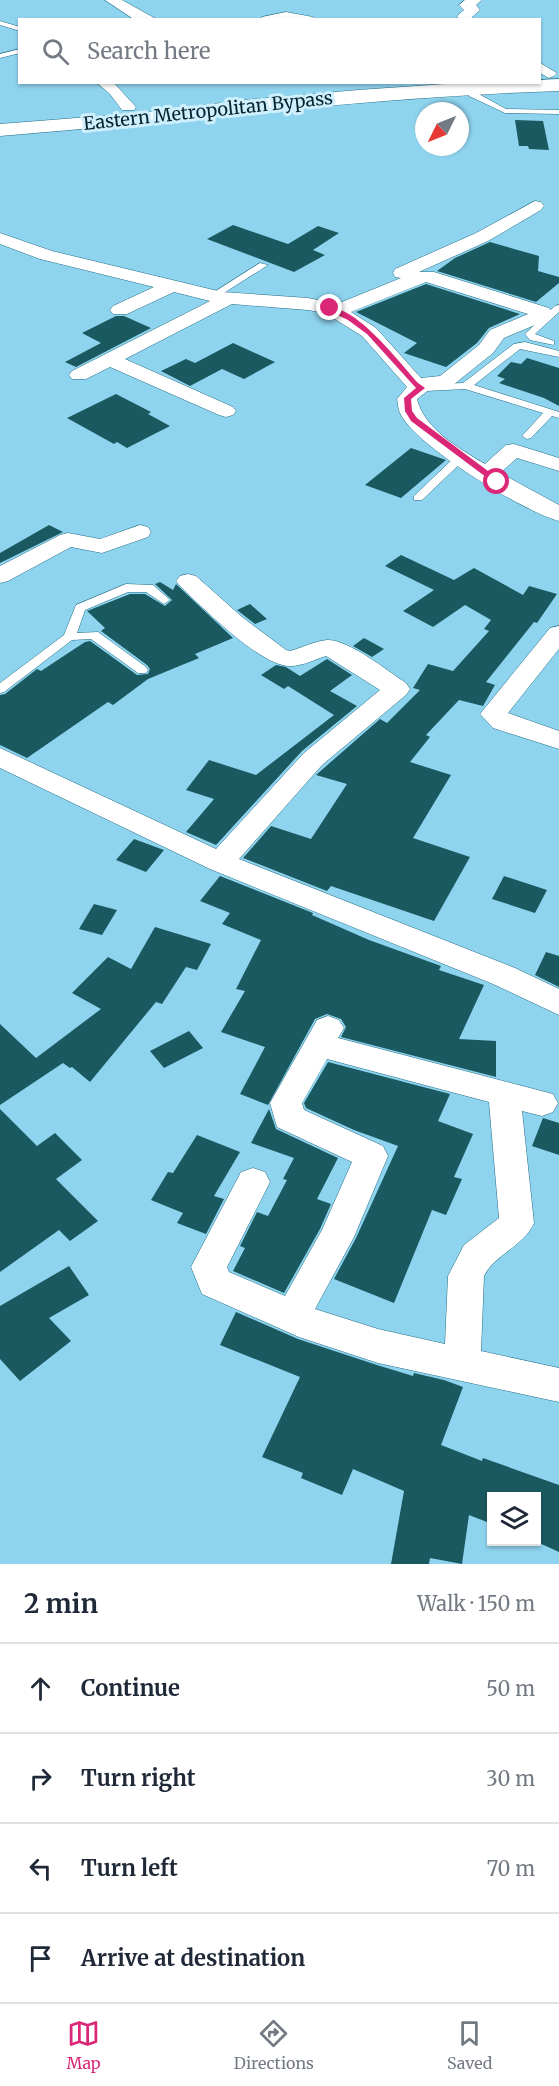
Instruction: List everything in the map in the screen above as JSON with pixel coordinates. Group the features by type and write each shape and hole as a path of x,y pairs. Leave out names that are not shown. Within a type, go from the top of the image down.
{"main road":[{"path":"303,94 315,89 370,84"},
{"name":"Eastern Metropolitan Bypass","path":"0,130 165,117 231,103 331,99 356,94 470,84"},
{"path":"331,99 388,100 498,84"},
{"name":"Eastern Metropolitan Bypass","path":"356,94 468,88"},
{"path":"0,117 128,107 231,103 303,94 356,94"}],"street":[{"path":"118,3 140,0"},
{"path":"466,18 464,16 473,10 465,5 475,0"},
{"path":"118,3 145,18"},
{"path":"276,18 286,16 297,18"},
{"path":"106,84 115,91 128,107"},
{"path":"329,308 444,255 535,206"},
{"path":"0,238 46,255 220,298 329,308 427,276 542,312 540,316 494,336 486,349 446,381 418,386 407,398 410,414 425,430 517,494 559,514"},
{"path":"120,310 173,285"},
{"path":"79,375 220,298"},
{"path":"329,308 369,332 418,386"},
{"path":"110,360 225,411"},
{"path":"486,474 520,443 559,465"},
{"path":"0,576 43,551 68,540 102,546 140,532"},
{"path":"188,581 233,622 277,655 290,659 327,648 342,653 397,689 313,759 220,862"},
{"path":"559,633 493,714 501,722 559,740"},
{"path":"0,757 220,862 504,976 559,1003"},
{"path":"298,1318 295,1312 337,1237 371,1156 289,1118 286,1104 323,1037 542,1103"},
{"path":"462,1364 466,1276 476,1256 494,1244 517,1223 504,1093"},
{"path":"253,1182 209,1267 215,1283 312,1326 378,1346 559,1385"}],"lane":[{"path":"0,23 18,28"},
{"path":"0,56 18,52"},
{"path":"468,88 505,111 559,112"},
{"path":"220,298 263,265"},
{"path":"559,308 530,334 533,338 559,345"},
{"path":"466,386 517,346 525,345 559,354"},
{"path":"418,386 466,386 555,414"},
{"path":"520,443 555,414"},
{"path":"418,498 461,457"},
{"path":"0,689 69,637 80,608 126,588 149,588 164,600"},
{"path":"69,637 94,636 142,670"}],"building":[{"path":"515,120 543,121 549,150 519,146"},
{"path":"233,225 288,244 318,226 339,233 313,250 325,255 294,272 207,239"},
{"path":"490,242 539,256 538,271 559,277 559,283 536,302 437,271 455,258"},
{"path":"426,284 520,314 489,328 477,343 446,367 404,353 417,343 356,312"},
{"path":"116,316 124,316 151,328 76,367 65,362 101,343 82,333"},
{"path":"233,343 275,362 244,379 222,369 190,386 161,371 186,359 195,363"},
{"path":"527,358 559,368 559,406 544,398 499,383 505,379 497,376 511,362 521,364"},
{"path":"116,394 151,412 148,414 170,426 127,448 117,442 114,444 67,418"},
{"path":"411,448 446,460 401,498 365,485"},
{"path":"49,525 63,532 0,563 0,553"},
{"path":"401,555 454,580 474,568 523,595 529,586 557,594 537,623 534,622 486,682 495,685 483,706 459,700 426,735 430,737 410,762 451,775 413,838 470,857 434,921 331,886 327,891 243,858 271,826 311,839 347,784 316,775 380,719 387,723 420,690 413,688 428,664 453,671 489,631 484,629 491,620 465,605 433,627 403,611 434,590 385,566"},
{"path":"160,582 173,590 176,584 233,638 195,654 199,658 148,679 113,705 108,702 27,758 0,745 0,695 5,694 37,669 41,671 85,642 90,641 137,675 148,674 150,669 147,665 101,631 105,628 87,611 130,594 145,594 165,606 172,600 155,584"},
{"path":"250,604 267,619 255,624 237,610"},
{"path":"364,638 384,649 372,657 353,646"},
{"path":"327,659 352,675 330,691 357,706 302,751 216,845 186,832 214,799 186,790 209,760 256,775 334,715 288,686 284,689 261,675 276,665 286,667 300,676"},
{"path":"134,839 164,850 146,872 116,860"},
{"path":"220,876 313,913 312,915 369,940 441,966 439,970 484,985 459,1039 496,1041 496,1077 341,1037 346,1027 341,1019 327,1014 315,1019 268,1105 240,1094 265,1047 221,1032 245,991 236,989 261,940 222,924 230,913 200,901"},
{"path":"504,876 547,890 535,913 492,899"},
{"path":"94,904 117,910 102,935 79,929"},
{"path":"155,927 211,944 197,970 186,967 162,1004 156,1002 90,1082 72,1067 63,1063 0,1105 0,1024 36,1058 101,1009 72,993 108,957 131,969"},
{"path":"546,952 559,956 559,987 535,975"},
{"path":"189,1031 203,1048 164,1068 150,1051"},
{"path":"328,1062 450,1094 438,1121 473,1134 454,1177 462,1179 446,1215 432,1210 394,1303 334,1279 356,1238 398,1146 354,1130 306,1108 304,1103"},
{"path":"0,1109 37,1146 55,1133 82,1160 56,1179 98,1221 70,1241 59,1230 0,1272"},
{"path":"269,1109 276,1129 338,1158 317,1199 331,1204 320,1229 284,1293 233,1271 245,1248 240,1246 257,1212 268,1216 287,1180 283,1179 294,1158 251,1143"},
{"path":"543,1118 559,1123 559,1155 532,1146"},
{"path":"197,1135 240,1152 214,1196 224,1199 206,1234 177,1223 183,1213 151,1200 168,1172 173,1173"},
{"path":"69,1266 89,1295 49,1318 71,1341 20,1381 0,1359 0,1306"},
{"path":"236,1312 298,1339 413,1376 414,1373 463,1387 441,1445 482,1461 483,1458 559,1485 559,1552 541,1544 541,1492 487,1492 487,1522 469,1515 462,1564 430,1558 429,1564 391,1564 404,1491 353,1469 342,1495 301,1478 303,1473 262,1457 300,1377 220,1345"}],"route":[{"path":"330,308 369,332 421,388 407,398 408,411 414,420 497,482"}]}
